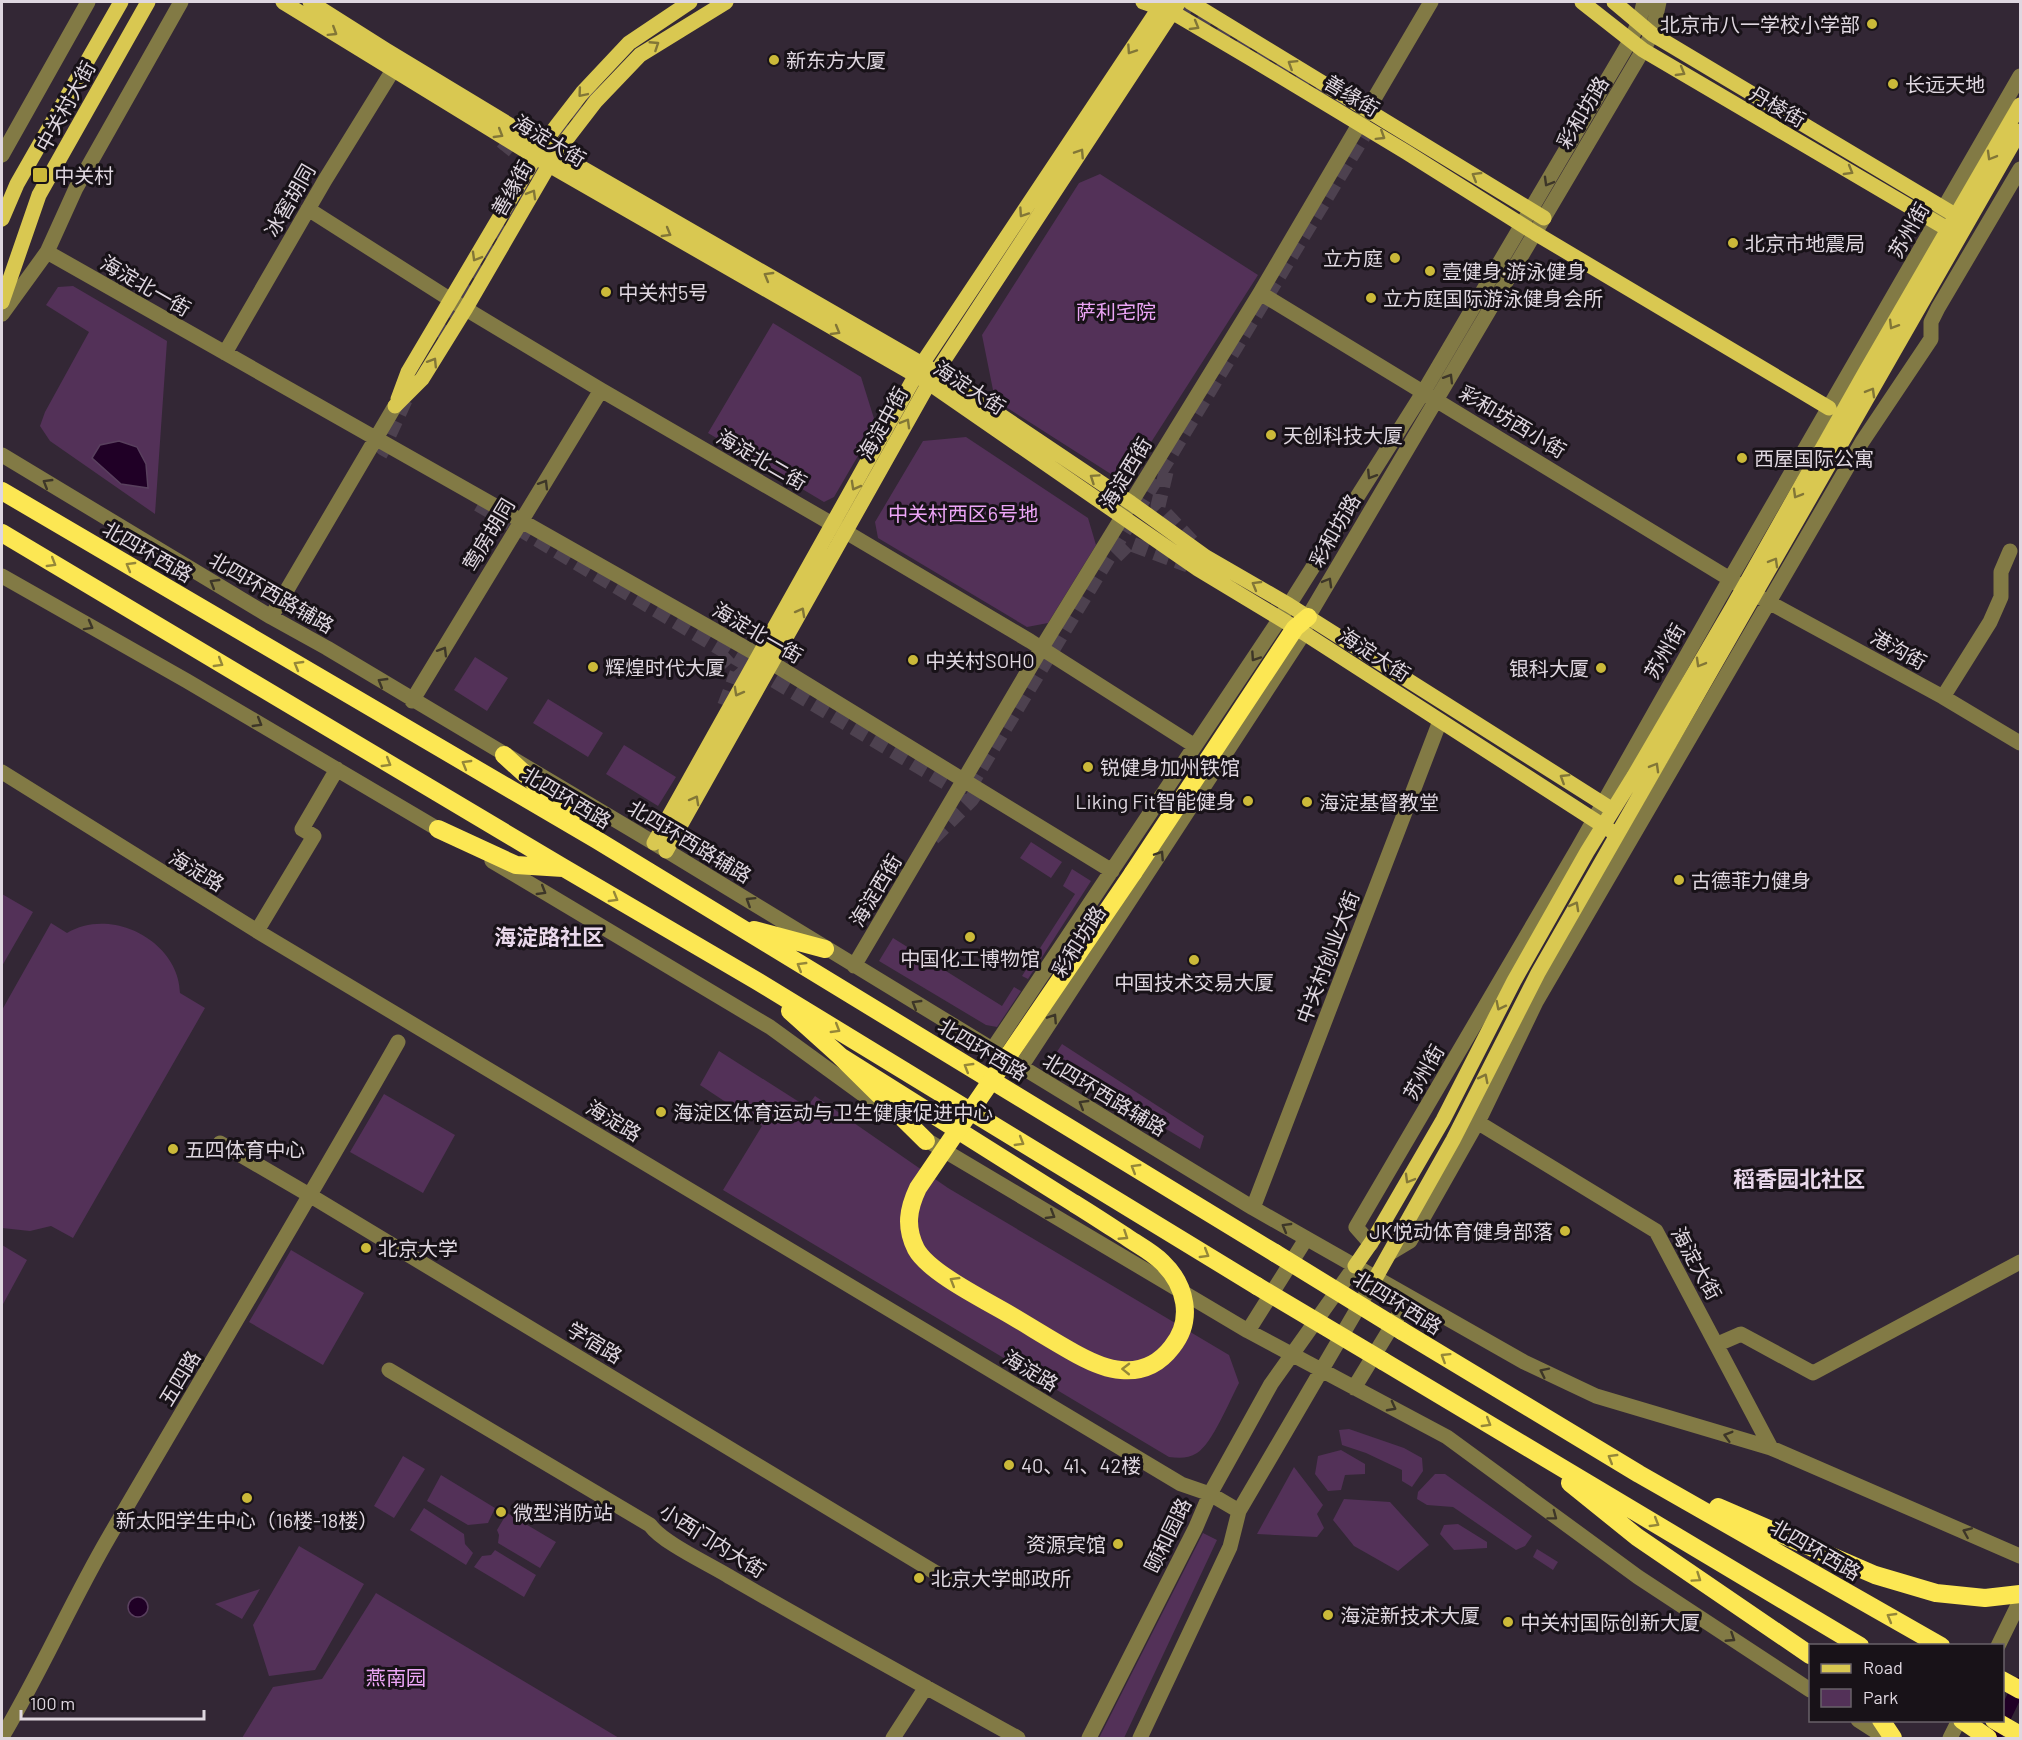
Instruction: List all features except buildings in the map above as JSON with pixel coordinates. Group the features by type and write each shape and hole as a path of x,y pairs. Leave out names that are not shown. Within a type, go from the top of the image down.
{"highway":[{"name":"北四环西路","path":"2,491 597,840 1639,1474 1937,1644"},
{"path":"2,533 757,981 1257,1286 1518,1440 1855,1644"},
{"path":"840,1056 1075,1204 1155,1256 1170,1271 1186,1307 1185,1320 1180,1334 1173,1346 1161,1358 1148,1368 1120,1370 1078,1355 936,1270 916,1250 909,1228 910,1205 918,1188 1133,873 1297,624"},
{"path":"504,755 597,840"},
{"path":"438,829 516,865 564,868"},
{"path":"734,925 825,949"},
{"path":"757,981 840,1056 926,1141"},
{"path":"1518,1440 1637,1538 1809,1654"},
{"path":"1639,1474 1875,1575 1936,1593 1985,1598 2020,1594"},
{"path":"2004,1681 2020,1690"},
{"path":"1882,1722 1893,1738"},
{"path":"1963,1722 1988,1738"},
{"path":"1997,1722 2020,1735"}],"main road":[{"name":"中关村大街","path":"2,219 17,184 121,2"},
{"name":"中关村大街","path":"2,302 39,195 148,2"},
{"name":"海淀大街","path":"283,2 393,70 546,154 926,374 1127,510 1289,604 1297,624 1440,721 1617,834"},
{"name":"海淀大街","path":"310,2 546,154"},
{"name":"善缘街","path":"395,406 408,372 451,300 546,154 582,93 629,43 690,2"},
{"name":"善缘街","path":"1143,2 1168,6 1538,214"},
{"name":"善缘街","path":"1190,2 1529,229 1829,408"},
{"name":"丹棱街","path":"1582,2 1643,50 1952,223"},
{"name":"丹棱街","path":"1614,2 1652,34 1952,223"},
{"name":"善缘街","path":"395,406 422,379 466,308 546,154 640,56 719,3"},
{"name":"海淀中街","path":"660,847 926,374 1168,6"},
{"name":"苏州街","path":"1376,1277 1472,1118 1538,973 1617,834 1614,810 1750,591 1866,371 2020,105"},
{"name":"苏州街","path":"1952,223 2020,131"},
{"name":"海淀大街","path":"1127,510 1198,569 1297,624 1614,810"},
{"name":"苏州街","path":"1355,1266 1371,1244 1443,1120 1598,823"}],"street":[{"name":"中关村大街","path":"2,155 88,2"},
{"path":"2,314 47,252 76,189 181,2"},
{"name":"海淀西街","path":"854,966 1041,649 1260,293 1431,2"},
{"name":"彩和坊路","path":"1538,214 1630,41 1639,22 1644,2"},
{"name":"彩和坊路","path":"1025,1061 1297,624 1538,214 1643,50 1652,34 1659,2"},
{"path":"386,50 393,70"},
{"name":"冰窖胡同","path":"225,353 308,209 393,70"},
{"name":"苏州街","path":"1472,1118 1536,1002 1750,591 1829,408 1952,223 2020,76"},
{"name":"苏州街","path":"1371,1244 1356,1227 1598,823 1614,810 1750,591 1862,442 1931,339 1932,322 1938,308 2020,169"},
{"name":"海淀北二街","path":"308,209 451,300 840,528 1041,649 1195,746"},
{"name":"海淀北一街","path":"47,252 765,659 1112,871"},
{"name":"彩和坊西小街","path":"1260,293 1750,591"},
{"name":"莺房胡同","path":"412,701 601,390"},
{"name":"彩和坊路","path":"1297,624 1289,604 1430,395"},
{"name":"善缘街","path":"271,617 395,406"},
{"name":"北四环西路辅路","path":"2,455 660,847 992,1050 1025,1061 1253,1208 1355,1266"},
{"path":"1943,697 1990,622 2001,597 2001,572 2010,551"},
{"path":"2,576 337,769 770,1027 926,1141 1248,1331 1447,1437 1638,1577 1809,1689"},
{"name":"港沟街","path":"1750,591 1943,697 2020,743"},
{"name":"彩和坊路","path":"992,1050 1195,746 1297,624"},
{"name":"中关村创业大街","path":"1253,1208 1440,721"},
{"path":"257,932 314,836 302,830 337,769"},
{"name":"海淀路","path":"2,772 257,932 1181,1484 1210,1494 1239,1511"},
{"path":"1002,1037 1004,1045 1025,1061"},
{"name":"五四路","path":"2,1737 21,1706 107,1540 311,1196 398,1042"},
{"name":"海淀大街","path":"1472,1118 1656,1231 1718,1344 1771,1448"},
{"name":"学宿路","path":"220,1143 946,1579"},
{"path":"1248,1331 1306,1239"},
{"path":"1718,1344 1741,1334 1813,1373 2020,1262"},
{"name":"颐和园路","path":"1089,1738 1196,1527 1210,1494 1271,1384 1355,1266"},
{"name":"北四环西路","path":"1355,1266 1524,1362 1596,1396 1771,1448 2020,1556"},
{"path":"1140,1738 1230,1547 1239,1511 1376,1277"},
{"path":"1354,1388 1410,1298"},
{"name":"小西门内大街","path":"389,1370 650,1525 656,1533 820,1629 1018,1738"},
{"path":"1999,1644 2020,1601"},
{"path":"893,1738 926,1687"},
{"path":"1861,1722 1886,1738"},
{"path":"1950,1738 1959,1722"}],"green space":[{"name":"萨利宅院","path":"1100,174 1258,275 1125,483 995,400 982,335 1079,183"},
{"path":"73,286 167,341 155,514 50,441 40,426 45,412 89,332 46,305 58,287"},
{"path":"773,323 861,377 876,425 834,497 824,502 708,433"},
{"name":"中关村西区6号地","path":"966,437 1088,518 1096,545 1048,623 1027,627 878,538 875,522 923,441"},
{"path":"475,657 508,678 487,711 454,690"},
{"path":"548,699 603,733 588,757 533,723"},
{"path":"624,745 676,777 658,806 606,774"},
{"path":"1031,842 1062,862 1051,878 1020,858"},
{"path":"1072,869 1091,881 1028,979 1022,976 1075,894 1063,886"},
{"path":"2,894 33,912 2,966"},
{"path":"51,923 67,933 84,926 103,924 122,926 140,933 168,958 177,974 180,993 205,1008 73,1238 51,1226 30,1231 2,1228 2,1010"},
{"path":"893,938 1002,1006 1014,987 1021,991 997,1027 986,1025 879,961"},
{"path":"1062,1044 1204,1136 1200,1149 1051,1061"},
{"path":"719,1051 807,1107 815,1096 948,1188 1229,1355 1239,1383 1209,1441 1197,1453 1190,1456 1169,1457 723,1190 762,1126 700,1085"},
{"path":"384,1094 455,1135 423,1193 350,1152"},
{"path":"2,1245 27,1260 2,1306"},
{"path":"291,1250 364,1293 323,1365 249,1322"},
{"path":"1349,1429 1404,1448 1422,1458 1423,1471 1412,1487 1402,1481 1402,1470 1366,1453 1342,1445 1339,1430"},
{"path":"1341,1450 1365,1464 1365,1474 1345,1475 1341,1490 1328,1491 1315,1474 1318,1456"},
{"path":"403,1456 425,1469 394,1518 374,1506"},
{"path":"1294,1467 1323,1505 1317,1514 1324,1528 1317,1537 1257,1534"},
{"path":"1435,1474 1445,1474 1532,1536 1525,1546 1516,1550 1453,1507 1427,1505 1417,1499 1418,1492"},
{"path":"441,1475 495,1508 488,1523 468,1525 427,1501"},
{"path":"1344,1499 1390,1502 1429,1545 1398,1571 1354,1546 1333,1520"},
{"path":"424,1508 464,1534 465,1544 473,1553 466,1565 410,1530"},
{"path":"507,1513 556,1542 540,1568 498,1543 497,1530"},
{"path":"1458,1524 1487,1542 1487,1548 1454,1550 1440,1534 1444,1525"},
{"path":"1203,1533 1217,1540 1124,1738 1099,1738"},
{"path":"299,1546 364,1584 315,1670 269,1676 253,1625"},
{"path":"1537,1549 1558,1562 1553,1570 1533,1557"},
{"path":"495,1550 536,1575 524,1597 474,1567 482,1556 491,1555"},
{"path":"260,1589 242,1619 215,1604"},
{"name":"燕南园","path":"376,1593 619,1738 242,1738 273,1687 322,1679"}],"shaded area":[{"path":"119,441 137,447 146,464 148,488 121,484 92,458 100,445"},
{"path":"138,1597 145,1600 148,1607 145,1614 138,1617 131,1614 128,1607 131,1600"}],"waterway":[{"path":"2004,1717 2020,1684"},
{"path":"1994,1738 2002,1722"}],"tunnel":[{"path":"478,504 965,794 1372,122 1183,8 1164,2"},
{"path":"559,137 584,103 603,84"},
{"path":"502,141 524,161 527,166 527,178"},
{"path":"439,338 541,165"},
{"path":"390,452 383,448 406,398"},
{"path":"1166,472 1158,506 1192,542"},
{"path":"1116,556 1129,543 1188,565"},
{"path":"719,654 737,673 723,710"},
{"path":"933,838 978,790"}],"place":[{"name":"北京市八一学校小学部","path":"1872,24"},
{"name":"新东方大厦","path":"774,60"},
{"name":"长远天地","path":"1893,84"},
{"name":"中关村","path":"40,175"},
{"name":"北京市地震局","path":"1733,243"},
{"name":"立方庭","path":"1395,258"},
{"name":"壹健身·游泳健身","path":"1430,271"},
{"name":"中关村5号","path":"606,292"},
{"name":"立方庭国际游泳健身会所","path":"1371,298"},
{"name":"天创科技大厦","path":"1271,435"},
{"name":"西屋国际公寓","path":"1742,458"},
{"name":"中关村SOHO","path":"913,660"},
{"name":"辉煌时代大厦","path":"593,667"},
{"name":"银科大厦","path":"1601,668"},
{"name":"锐健身加州铁馆","path":"1088,767"},
{"name":"Liking Fit智能健身","path":"1248,801"},
{"name":"海淀基督教堂","path":"1307,802"},
{"name":"古德菲力健身","path":"1679,880"},
{"name":"中国化工博物馆","path":"970,937"},
{"name":"中国技术交易大厦","path":"1194,960"},
{"name":"海淀区体育运动与卫生健康促进中心","path":"661,1112"},
{"name":"五四体育中心","path":"173,1149"},
{"name":"JK悦动体育健身部落","path":"1565,1231"},
{"name":"北京大学","path":"366,1248"},
{"name":"40、41、42楼","path":"1009,1465"},
{"name":"新太阳学生中心（16楼-18楼）","path":"247,1498"},
{"name":"微型消防站","path":"501,1512"},
{"name":"资源宾馆","path":"1118,1544"},
{"name":"北京大学邮政所","path":"919,1578"},
{"name":"海淀新技术大厦","path":"1328,1615"},
{"name":"中关村国际创新大厦","path":"1508,1622"}],"district":[{"name":"海淀路社区","path":"549,936"},
{"name":"稻香园北社区","path":"1799,1178"}]}
